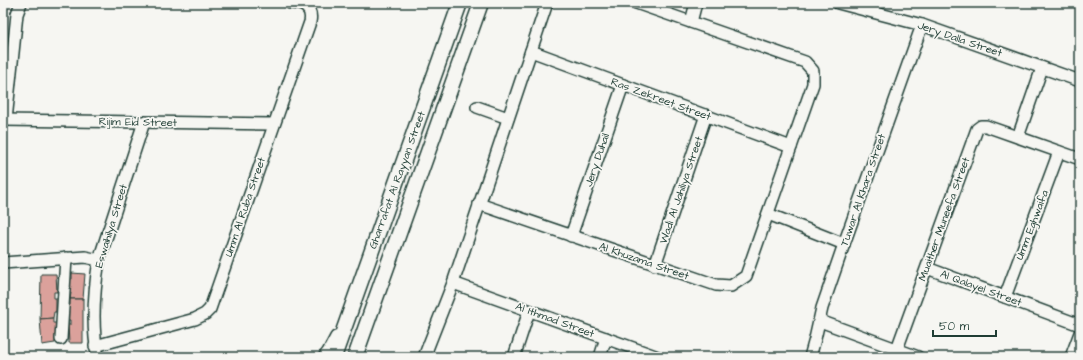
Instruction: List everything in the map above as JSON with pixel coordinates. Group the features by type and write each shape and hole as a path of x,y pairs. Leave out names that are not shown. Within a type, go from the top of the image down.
{"main road":[{"name":"Gharrafat Al Rayyan Street","path":"334,357 460,3"},
{"name":"Gharrafat Al Rayyan Street","path":"355,357 481,3"}],"street":[{"path":"5,120 16,14 21,3"},
{"name":"Umm Al Ruba Street","path":"96,352 195,320 205,314 210,308 311,18 308,9 305,6 290,3"},
{"path":"424,357 453,283 547,3"},
{"name":"Al Khuzama Street","path":"479,204 716,286 731,286 746,276 814,84 813,70 806,62 636,3"},
{"path":"691,22 696,3"},
{"name":"Jery Dalla Street","path":"838,3 922,25 1080,81"},
{"name":"Tuwar Al Khara Street","path":"810,357 822,308 922,25"},
{"name":"Ras Zekreet Street","path":"531,51 791,147"},
{"path":"1018,137 1042,68"},
{"name":"Jery Duhail","path":"571,236 623,85"},
{"path":"477,107 508,118"},
{"name":"Wadi Al Jahiliya Street","path":"655,265 706,115"},
{"name":"Rijim Eid Street","path":"5,120 274,124"},
{"name":"Eswaihilya Street","path":"96,352 94,296 99,260 144,122"},
{"name":"Muaither Muneefa Street","path":"897,349 977,129 981,126 986,126 1080,159"},
{"name":"Umm Eghwaifa","path":"1005,297 1059,152"},
{"path":"768,214 844,244"},
{"path":"3,262 84,257 99,260"},
{"path":"61,339 66,258"},
{"name":"Al Qalayel Street","path":"927,268 1080,325"},
{"name":"Al Ithmad Street","path":"453,283 658,357"},
{"path":"514,357 529,311"},
{"path":"820,321 918,357"},
{"path":"324,357 335,338 343,332"},
{"path":"1071,357 1080,333"},
{"path":"600,357 606,338"}],"building":[{"path":"72,273 85,274 83,299 70,299 71,293 68,293"},
{"path":"41,274 56,274 57,292 54,292 54,298 56,298 56,312 54,312 53,318 40,319"},
{"path":"70,299 83,299 83,343 69,343 68,325 70,325 70,320 68,320 67,305 70,305"},
{"path":"53,318 53,323 56,323 57,337 55,338 55,343 42,345 40,319"}]}
